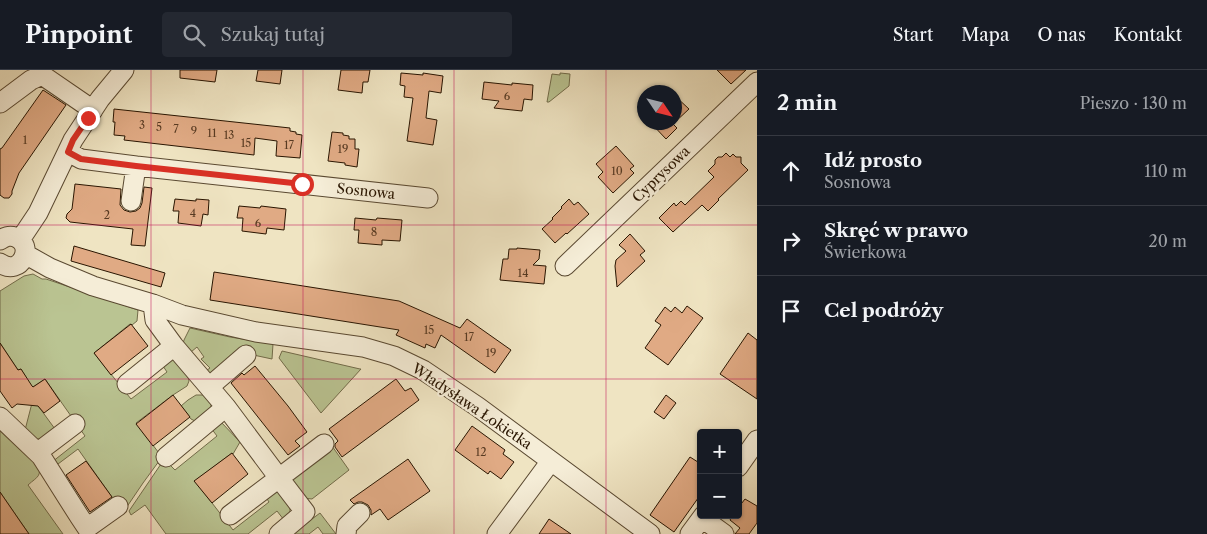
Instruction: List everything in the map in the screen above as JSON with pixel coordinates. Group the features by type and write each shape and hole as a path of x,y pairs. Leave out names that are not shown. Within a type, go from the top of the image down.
{"street":[{"path":"2,267 17,265 22,260 11,239 38,213 73,140 105,92 124,70"},
{"path":"0,102 30,80 42,75 93,110"},
{"name":"Cyprysowa","path":"565,266 757,82"},
{"name":"Sosnowa","path":"68,152 81,159 428,198"},
{"path":"131,201 136,166"},
{"name":"Władysława Łokietka","path":"11,239 50,268 94,286 182,315 256,332 363,347 394,356 423,370 478,407 650,534"},
{"path":"153,304 155,320 174,346 209,386 305,512 279,534"},
{"path":"127,384 174,346"},
{"path":"209,386 246,355"},
{"path":"166,457 226,408"},
{"path":"0,417 38,452 88,528 118,506"},
{"path":"38,452 75,424"},
{"path":"742,461 757,440"},
{"path":"230,515 324,444"},
{"path":"497,534 551,461"},
{"path":"346,534 347,526 360,514"},
{"path":"690,534 701,519"},
{"path":"706,519 724,534"}],"green space":[{"path":"560,73 570,74 569,86 547,102 552,74 560,75"},
{"path":"33,274 42,279 138,310 137,321 132,325 130,324 94,353 131,399 167,372 161,363 173,358 187,373 189,381 187,386 136,423 162,457 122,514 78,449 54,467 52,462 85,436 45,379 30,387 21,369 18,370 0,343 0,291 24,276"},
{"path":"190,328 273,344 272,359 244,353 219,371 208,374 203,373 210,368 201,359 204,357 197,347 191,352 183,344"},
{"path":"282,351 361,369 321,413 279,358"},
{"path":"196,395 204,395 211,402 211,409 197,422 191,419 181,406"},
{"path":"32,403 36,403 55,429 40,439 34,439 24,434"},
{"path":"221,422 240,442 233,454 195,481 233,530 269,502 263,493 266,492 281,491 290,503 290,512 284,520 277,511 248,534 166,534 145,505 131,515 129,511 163,461 166,461 175,470 217,436 211,428"},
{"path":"0,424 38,462 40,471 37,478 28,485 63,534 29,534 0,492"},
{"path":"332,446 349,470 312,499 303,498 291,483 290,476"},
{"path":"320,513 336,534 323,534 318,527 309,534 292,534"}],"building":[{"path":"180,70 217,70 215,82 180,78"},
{"path":"258,70 282,70 280,84 256,81"},
{"path":"341,70 370,70 368,82 363,82 362,93 338,90"},
{"path":"717,70 746,70 731,84"},
{"path":"401,73 423,75 423,73 443,76 441,93 429,91 426,118 437,120 433,145 407,141 413,98 404,97 405,86 400,85"},
{"path":"484,82 533,85 532,100 524,99 522,111 494,108 499,101 482,99"},
{"path":"43,90 66,105 19,173 12,194 9,198 4,198 0,195 0,149"},
{"path":"682,102 689,109 682,116"},
{"path":"114,109 290,128 290,131 302,135 300,158 276,156 277,141 255,138 254,155 124,140 125,136 114,135"},
{"path":"658,130 675,130 666,139"},
{"path":"332,132 343,133 343,135 349,136 349,139 355,139 355,149 359,149 357,167 328,161"},
{"path":"616,146 634,166 630,169 634,173 613,193 598,177 603,172 596,164"},
{"path":"726,153 730,157 733,154 736,157 741,157 741,163 748,170 708,211 702,205 673,232 659,218 674,203 676,206 681,201 685,205 714,177 708,171 715,164 715,160 718,157 722,157"},
{"path":"75,184 121,189 120,205 124,210 130,212 140,208 144,187 152,188 145,246 131,245 133,229 70,222 66,218 72,209"},
{"path":"175,199 209,200 208,215 203,214 201,226 178,223 179,211 173,211"},
{"path":"569,199 574,205 578,202 589,214 555,243 542,229"},
{"path":"239,206 286,209 284,230 267,228 266,234 242,231 243,218 237,218"},
{"path":"355,218 402,220 400,241 382,240 382,245 358,243 359,230 354,230"},
{"path":"630,234 645,251 640,255 645,261 617,287 616,260 626,251 619,245"},
{"path":"74,246 165,273 161,287 71,261"},
{"path":"509,249 540,250 539,259 533,265 546,266 544,284 500,280 503,259 508,259"},
{"path":"214,272 399,301 460,328 467,319 511,350 495,373 441,335 435,348 426,344 425,348 396,335 399,330 210,300"},
{"path":"687,306 703,318 668,365 645,348 661,325 655,321 665,307 671,312 675,307 682,313"},
{"path":"131,324 148,346 111,375 94,353"},
{"path":"748,333 757,340 757,399 720,374"},
{"path":"0,343 18,370 21,369 33,387 45,379 60,401 44,413 38,406 17,404 12,408 0,391"},
{"path":"255,366 307,432 295,441 300,446 288,455 231,383 242,373 244,375"},
{"path":"396,379 405,391 411,388 419,400 342,457 335,447 338,441 329,429"},
{"path":"173,395 190,417 153,446 136,424"},
{"path":"666,395 676,403 664,419 654,412"},
{"path":"472,426 505,450 503,454 514,462 501,479 490,471 488,474 455,450"},
{"path":"232,453 248,474 212,503 194,481"},
{"path":"690,457 697,461 697,500 674,532 650,515"},
{"path":"408,459 430,491 388,520 380,509 371,515 368,505 362,502 354,504 350,500"},
{"path":"86,461 112,497 90,512 66,475"},
{"path":"0,492 22,524 29,534 0,534"},
{"path":"745,499 757,506 757,523 749,534 735,534 740,528 730,520 742,519 742,503"},
{"path":"549,519 571,534 539,534"}],"route":[{"path":"88,118 73,140 68,152 81,159 302,184"}]}
